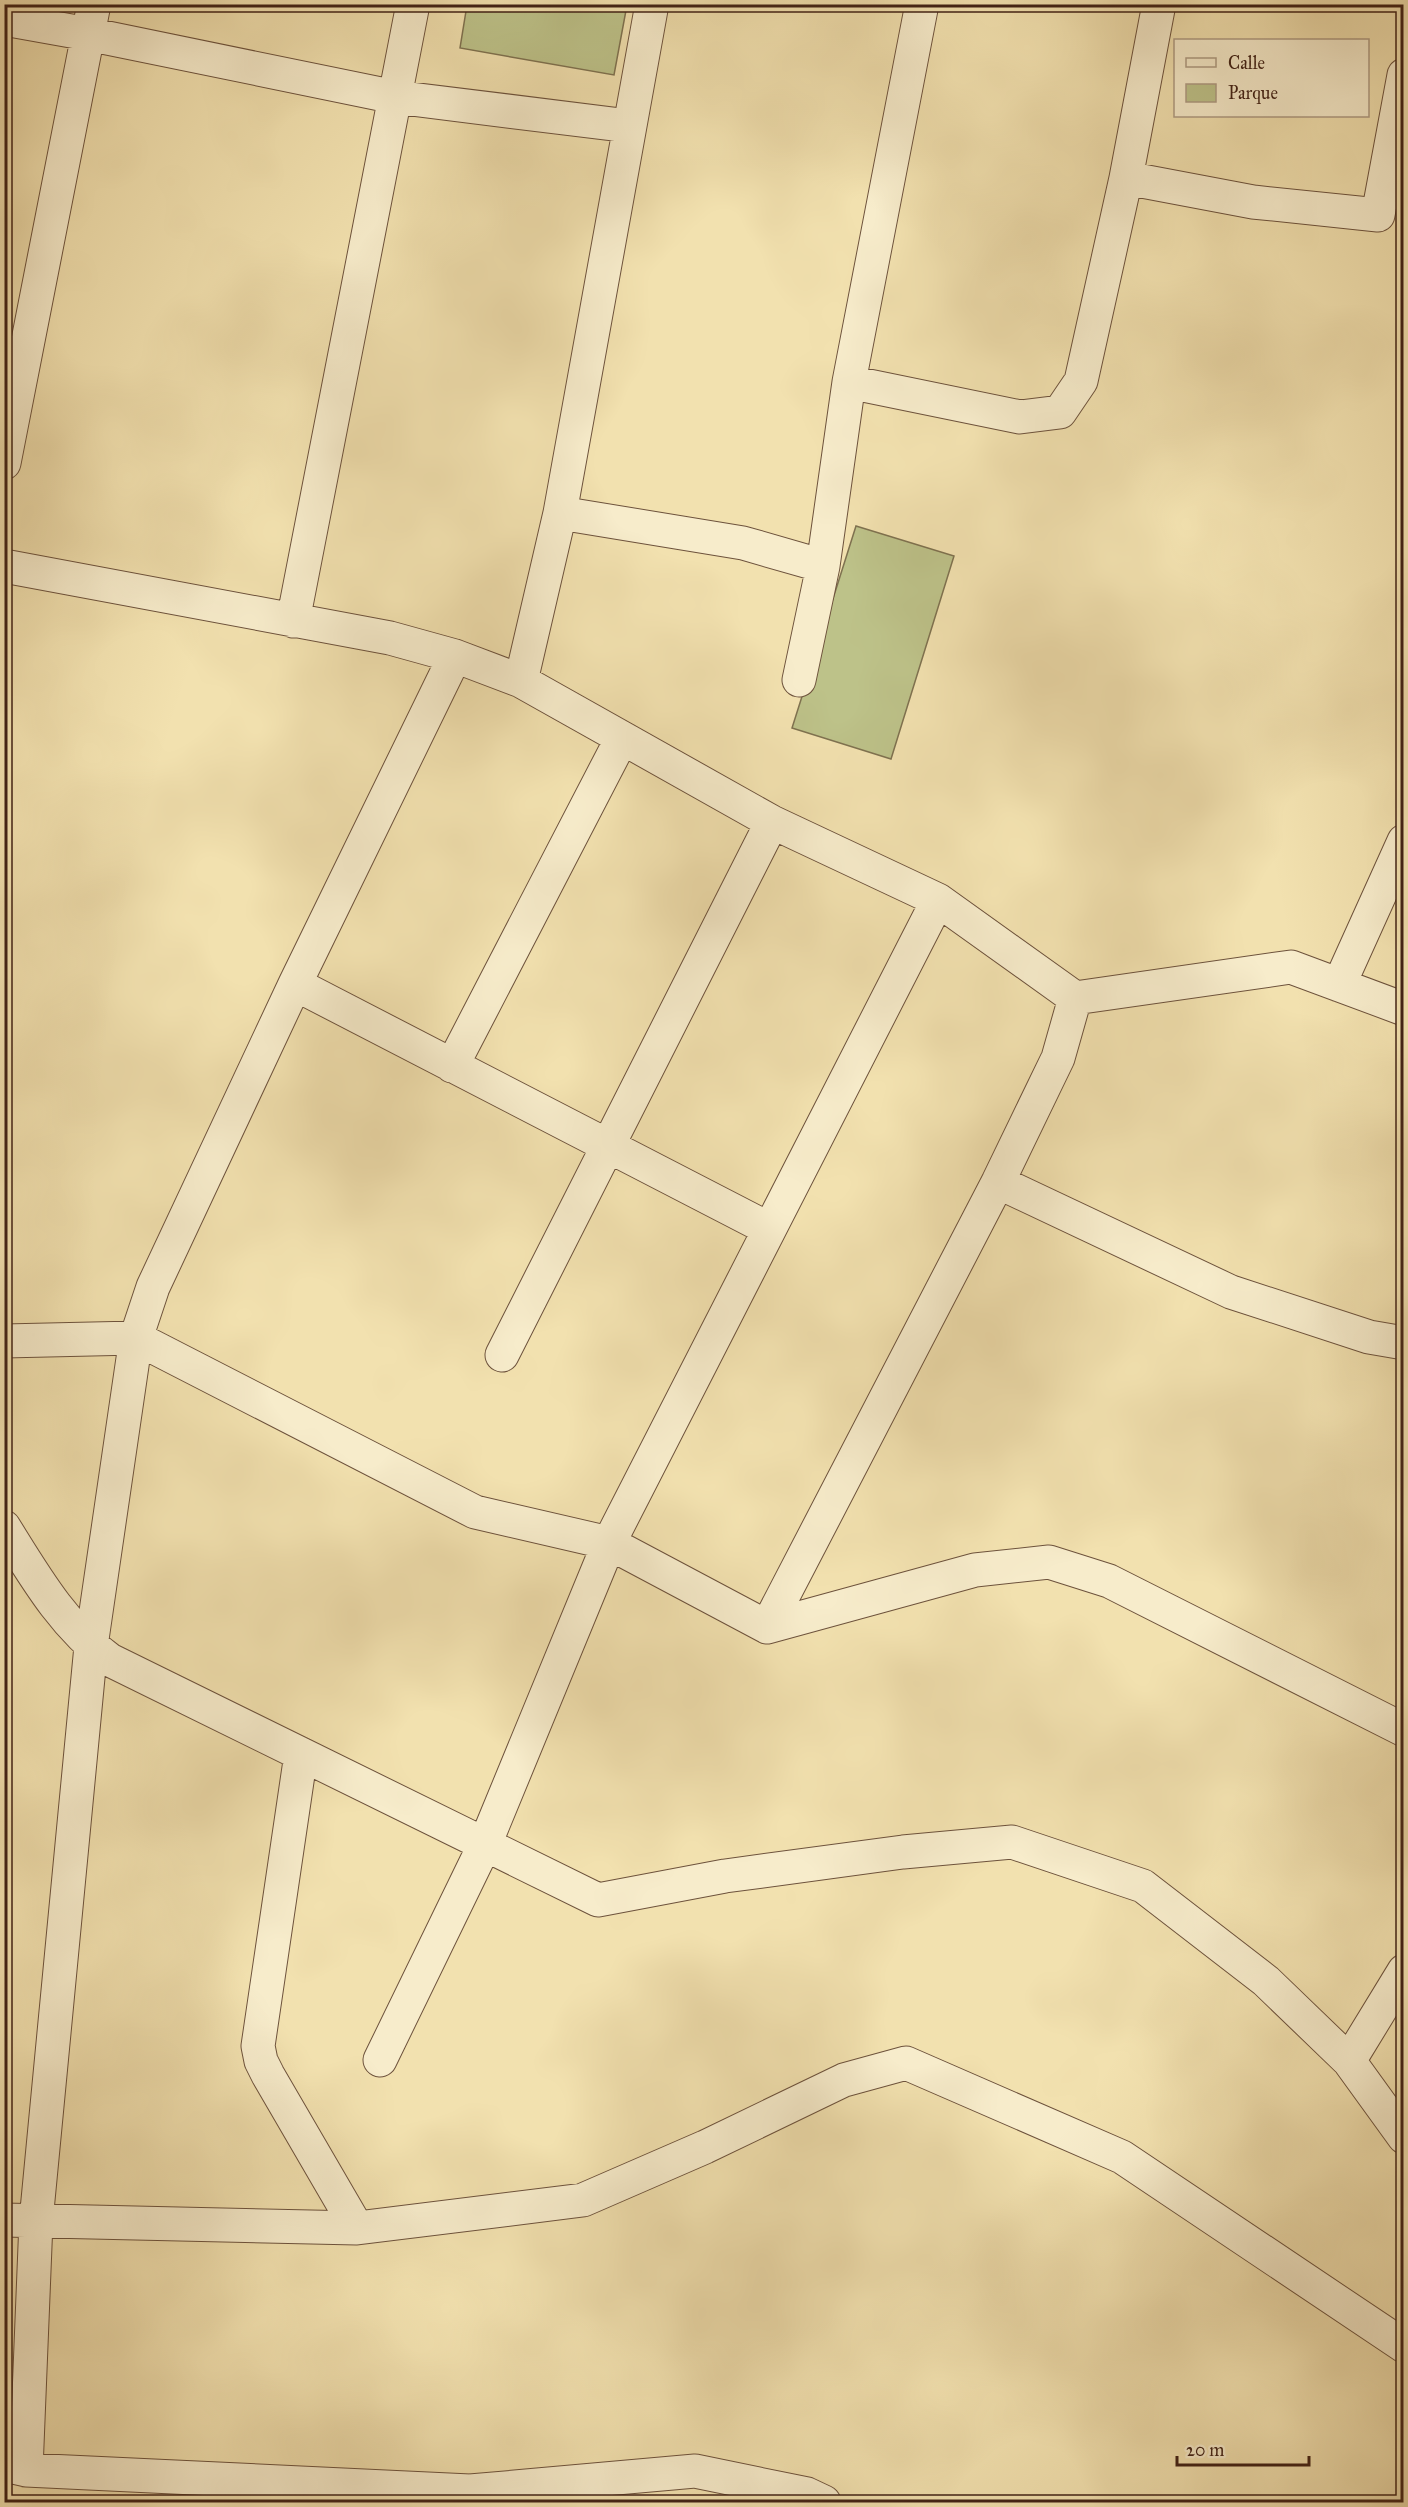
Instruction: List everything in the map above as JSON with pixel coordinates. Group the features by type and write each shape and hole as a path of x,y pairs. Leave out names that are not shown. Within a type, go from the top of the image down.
{"street":[{"path":"293,621 413,4"},
{"path":"521,681 560,513 652,4"},
{"path":"800,680 823,566 849,382 922,4"},
{"path":"849,382 1020,417 1060,412 1081,381 1126,178 1159,4"},
{"path":"4,19 91,19 395,97 629,126"},
{"path":"4,463 11,403 91,19"},
{"path":"1126,178 1253,202 1378,215 1404,75"},
{"path":"560,513 743,543 823,566"},
{"path":"4,566 390,638 455,656 521,681 772,822 938,900 1075,998 1292,967 1404,1009"},
{"path":"455,656 295,984 153,1287 136,1338 91,1646 20,2220 15,2467 470,2491 695,2471 807,2494 824,2502"},
{"path":"452,1066 622,738"},
{"path":"502,1355 772,822"},
{"path":"1339,985 1404,841"},
{"path":"380,2060 485,1844 609,1543 938,900"},
{"path":"295,984 769,1230"},
{"path":"767,1628 998,1182 1058,1058 1075,998"},
{"path":"998,1182 1232,1292 1369,1337 1404,1343"},
{"path":"4,1341 136,1338 475,1512 609,1543 767,1628 975,1570 1049,1562 1109,1581 1404,1730"},
{"path":"4,1527 46,1594 91,1646 110,1660 598,1900 725,1876 903,1852 1012,1842 1143,1886 1266,1981 1349,2061 1404,2137"},
{"path":"301,1754 258,2046 261,2061 268,2075 357,2228"},
{"path":"1349,2061 1404,1971"},
{"path":"20,2220 357,2228 583,2200 705,2147 844,2080 906,2063 1122,2157 1404,2346"}],"green space":[{"path":"467,5 627,5 614,75 460,48"},
{"path":"856,526 954,556 891,759 792,728"}]}
